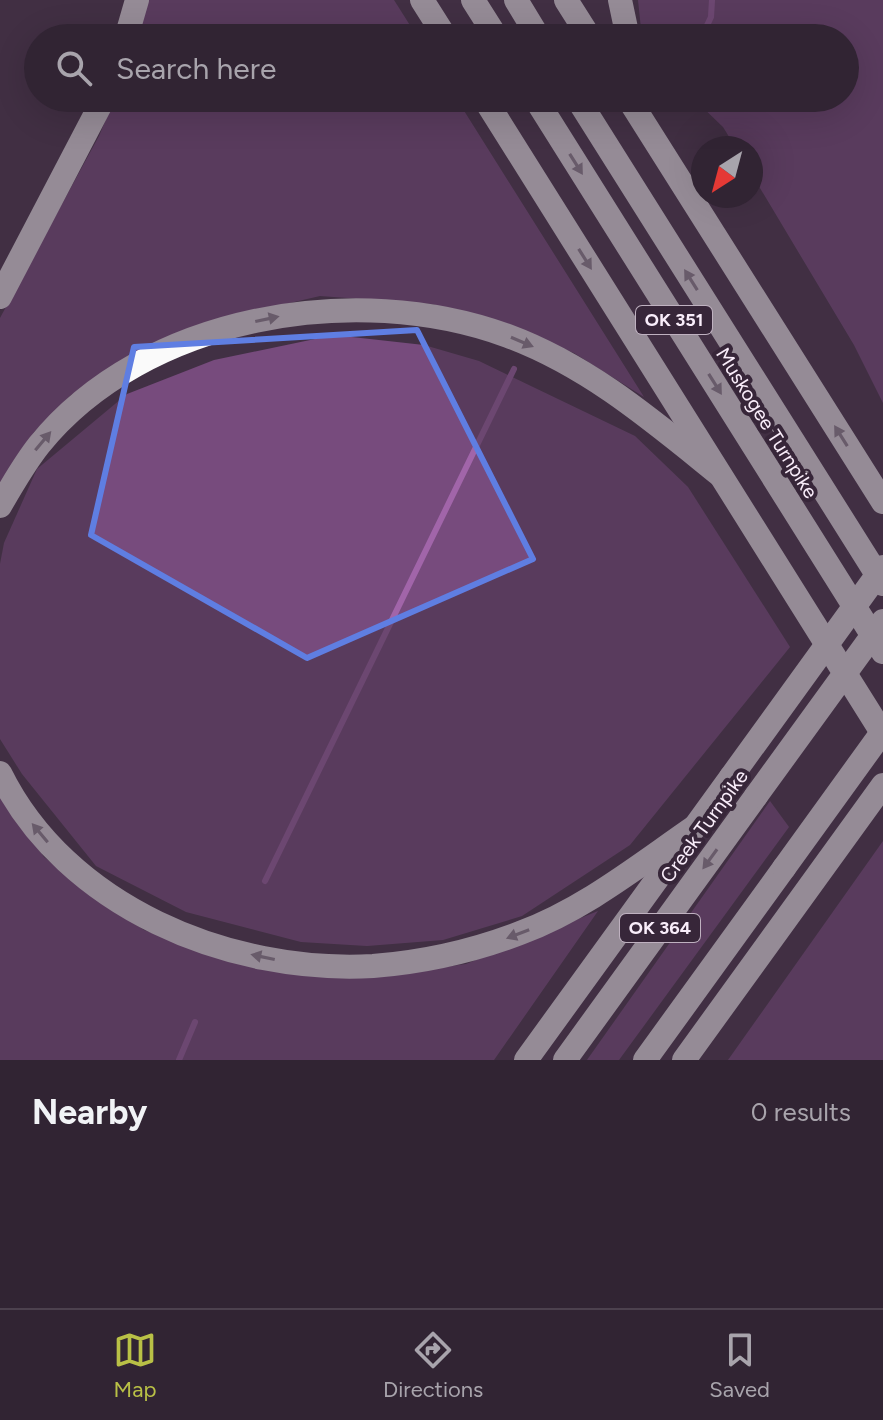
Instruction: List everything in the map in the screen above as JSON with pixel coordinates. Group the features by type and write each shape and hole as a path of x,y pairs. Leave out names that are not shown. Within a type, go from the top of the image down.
{"highway":[{"path":"130,24 137,0"},
{"path":"422,0 437,24"},
{"path":"473,0 488,24"},
{"path":"516,0 531,24"},
{"path":"566,0 581,24"},
{"path":"620,0 625,24"},
{"path":"0,297 97,112"},
{"path":"493,112 883,732"},
{"name":"Muskogee Turnpike","path":"544,112 883,652"},
{"name":"Muskogee Turnpike","path":"586,112 883,584"},
{"path":"637,112 883,502"},
{"path":"648,112 656,143"},
{"path":"0,506 22,468 48,435 79,406 123,374 162,353 211,334 286,315 341,310 399,312 452,320 507,336 540,350 614,391 720,475"},
{"path":"526,1060 883,567"},
{"name":"Creek Turnpike","path":"565,1060 883,621"},
{"name":"OK 364","path":"645,1060 883,732"},
{"path":"0,773 17,804 45,840 65,861 116,899 144,916 201,940 255,955 309,964 370,966 400,963 495,943 589,901 696,826"},
{"path":"684,1060 883,785"}],"highlighted area":[{"path":"417,330 533,559 307,658 91,535 134,347"}],"shaded area":[{"path":"146,0 394,0 409,24 140,24"},
{"path":"638,0 883,0 883,403 854,345 763,193 763,136 729,136 707,112 859,112 859,24 641,24"},
{"path":"109,112 465,112 644,397 574,353 505,326 432,304 320,296 208,322 128,357 71,395 34,432 0,488 0,318"},
{"path":"334,335 424,345 479,361 635,436 688,487 790,647 630,845 522,916 443,940 367,946 301,942 186,912 96,866 22,774 0,739 0,564 4,543 37,469 127,394 214,360"},
{"path":"0,796 44,857 101,902 144,930 208,953 393,974 466,964 598,911 494,1060 0,1060"},
{"path":"770,801 789,827 619,1060 587,1060"},
{"path":"883,841 883,1060 728,1060"}],"waterway":[{"path":"708,24 712,0"},
{"path":"265,881 514,369"},
{"path":"179,1060 195,1022"}]}
